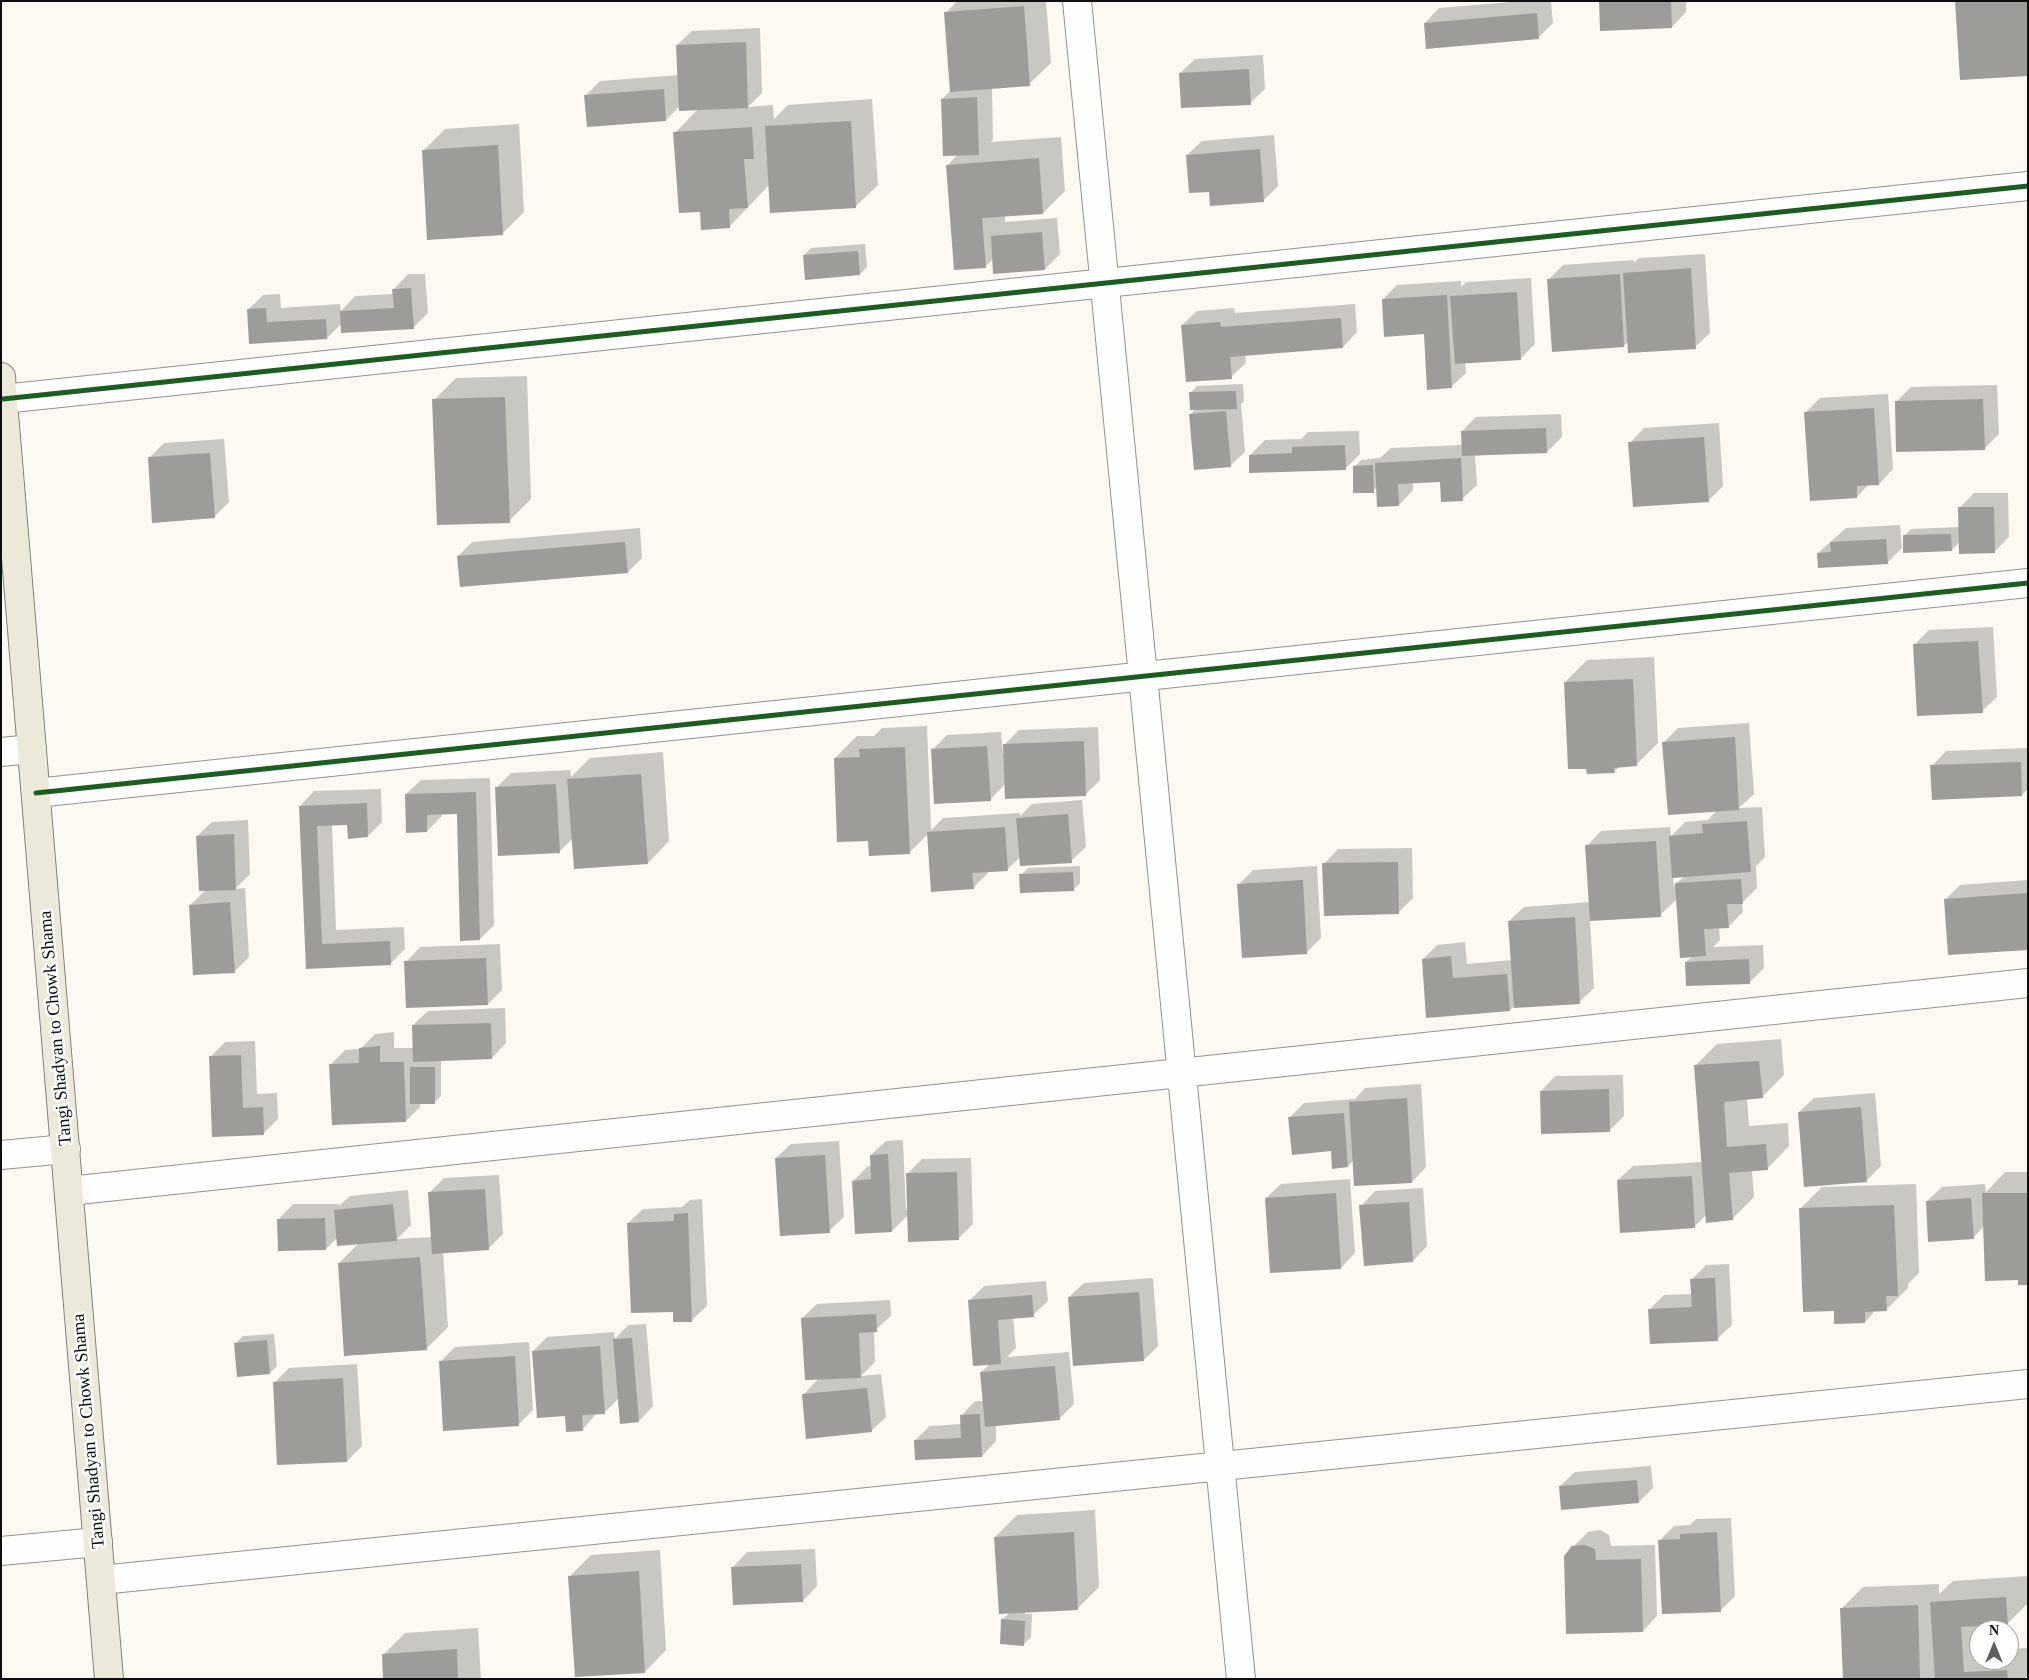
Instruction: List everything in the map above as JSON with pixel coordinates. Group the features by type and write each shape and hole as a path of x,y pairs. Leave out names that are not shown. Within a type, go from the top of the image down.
{"main road":[{"name":"Tangi Shadyan to Chowk Shama","path":"2,388 110,1679"}],"street":[{"path":"1077,1 1242,1679"},
{"path":"2,388 1104,282 2028,186"},
{"path":"36,793 2028,583"},
{"path":"1,752 32,749"},
{"path":"69,1191 2028,983"},
{"path":"1,1154 66,1149"},
{"path":"101,1580 2028,1384"},
{"path":"1,1551 98,1542"}],"building":[{"path":"1599,1 1671,1 1672,28 1600,31"},
{"path":"1955,1 2028,1 2028,76 1960,80"},
{"path":"1024,6 1030,86 950,92 944,12"},
{"path":"1537,13 1539,39 1426,49 1424,23"},
{"path":"746,42 748,108 679,111 676,45"},
{"path":"1249,69 1251,105 1181,108 1179,73"},
{"path":"664,89 666,121 587,127 584,95"},
{"path":"977,97 979,155 943,156 941,99"},
{"path":"851,121 856,208 770,213 765,126"},
{"path":"752,127 754,159 744,159 748,208 729,209 730,228 701,230 700,212 679,213 673,132"},
{"path":"498,145 503,235 427,240 422,150"},
{"path":"1260,149 1264,202 1210,206 1209,192 1189,193 1186,155"},
{"path":"1039,158 1043,214 982,218 986,268 954,270 946,165"},
{"path":"1042,232 1045,270 993,274 991,236"},
{"path":"858,251 860,275 805,280 803,255"},
{"path":"1691,268 1696,349 1628,353 1623,273"},
{"path":"1620,274 1624,347 1552,352 1547,279"},
{"path":"411,288 414,329 341,333 340,311 394,308 392,289"},
{"path":"1517,292 1521,360 1455,364 1450,296"},
{"path":"1447,295 1452,388 1427,390 1424,334 1384,337 1382,299"},
{"path":"266,308 267,322 326,319 327,339 249,344 247,309"},
{"path":"1341,318 1343,348 1230,357 1232,379 1186,382 1181,325 1220,322 1221,327"},
{"path":"1236,391 1237,409 1190,410 1189,392"},
{"path":"505,397 510,523 437,525 432,399"},
{"path":"1983,399 1985,450 1896,452 1895,401"},
{"path":"1874,408 1879,485 1857,486 1857,498 1810,501 1804,412"},
{"path":"1226,411 1231,467 1194,470 1189,414"},
{"path":"1546,428 1547,453 1462,456 1461,431"},
{"path":"1704,437 1709,502 1633,507 1628,442"},
{"path":"1345,445 1346,470 1249,473 1249,455 1292,453 1292,447"},
{"path":"210,453 215,518 152,523 148,457"},
{"path":"1461,458 1463,501 1441,502 1440,482 1398,484 1399,506 1377,507 1375,463"},
{"path":"1373,465 1374,493 1353,493 1353,466"},
{"path":"1958,507 1994,507 1995,553 1959,554"},
{"path":"1951,534 1952,551 1903,553 1903,535"},
{"path":"1886,539 1888,564 1818,568 1817,553 1831,552 1830,542"},
{"path":"625,542 628,573 460,587 457,556"},
{"path":"1978,641 1983,713 1917,716 1913,644"},
{"path":"1633,679 1637,766 1614,768 1615,773 1587,774 1586,769 1568,769 1564,682"},
{"path":"1735,737 1739,810 1668,815 1662,742"},
{"path":"1084,741 1086,796 1005,799 1003,744"},
{"path":"987,746 991,801 934,804 931,749"},
{"path":"905,747 910,854 869,856 868,841 837,842 834,758 860,757 859,749"},
{"path":"2021,762 2022,796 1932,800 1930,765"},
{"path":"641,774 648,864 574,869 567,779"},
{"path":"556,784 560,853 498,856 495,787"},
{"path":"476,792 480,940 460,941 457,814 427,815 427,832 406,833 405,794"},
{"path":"367,803 368,837 348,839 347,825 317,826 322,944 390,941 391,965 306,969 299,806"},
{"path":"1068,814 1072,863 1020,866 1016,818"},
{"path":"1747,821 1751,872 1672,878 1669,836 1703,833 1702,824"},
{"path":"1005,827 1008,871 972,873 974,889 931,892 927,832"},
{"path":"234,834 236,890 199,891 196,836"},
{"path":"1656,841 1661,917 1590,921 1585,845"},
{"path":"1398,862 1399,914 1324,916 1322,863"},
{"path":"1073,872 1074,891 1020,893 1019,874"},
{"path":"1741,879 1743,904 1727,904 1729,928 1704,929 1706,956 1680,958 1675,883"},
{"path":"1303,880 1307,954 1242,958 1237,884"},
{"path":"2028,893 2028,950 1948,955 1944,899"},
{"path":"230,902 235,973 193,975 189,905"},
{"path":"1575,917 1580,1004 1514,1008 1508,921"},
{"path":"1451,956 1453,978 1507,974 1510,1011 1426,1018 1422,959"},
{"path":"486,958 488,1005 406,1008 404,961"},
{"path":"1749,959 1750,984 1686,986 1685,962"},
{"path":"491,1023 492,1059 413,1062 412,1025"},
{"path":"380,1046 380,1062 404,1062 406,1122 332,1125 329,1064 359,1063 359,1048"},
{"path":"241,1055 243,1108 263,1107 264,1135 212,1137 209,1056"},
{"path":"1759,1061 1763,1098 1724,1102 1727,1147 1766,1144 1768,1170 1729,1173 1733,1220 1706,1223 1694,1065"},
{"path":"410,1067 435,1067 435,1104 410,1104"},
{"path":"1609,1089 1610,1132 1541,1134 1540,1091"},
{"path":"1407,1098 1412,1183 1354,1186 1349,1102"},
{"path":"1861,1107 1867,1182 1804,1187 1798,1112"},
{"path":"1344,1113 1348,1167 1332,1169 1331,1151 1292,1155 1288,1117"},
{"path":"888,1154 892,1232 855,1234 852,1181 871,1179 870,1155"},
{"path":"825,1155 830,1233 780,1236 775,1158"},
{"path":"957,1172 959,1240 908,1242 906,1173"},
{"path":"1692,1176 1695,1228 1620,1233 1617,1180"},
{"path":"485,1189 489,1250 432,1254 428,1192"},
{"path":"1336,1193 1341,1269 1270,1273 1265,1198"},
{"path":"1982,1193 2028,1193 2028,1285 2018,1285 2018,1280 1985,1281"},
{"path":"1971,1198 1974,1239 1928,1242 1926,1201"},
{"path":"1409,1202 1413,1262 1364,1266 1359,1205"},
{"path":"393,1204 397,1241 337,1246 334,1210"},
{"path":"1894,1205 1898,1296 1886,1296 1887,1311 1865,1312 1865,1323 1834,1324 1834,1311 1803,1312 1799,1208"},
{"path":"688,1213 692,1322 673,1322 673,1312 631,1313 627,1223 674,1221 674,1214"},
{"path":"325,1218 326,1250 278,1251 277,1219"},
{"path":"420,1257 427,1350 344,1356 338,1263"},
{"path":"1715,1278 1718,1341 1650,1344 1648,1309 1692,1307 1690,1279"},
{"path":"1139,1292 1144,1361 1073,1366 1068,1297"},
{"path":"1032,1295 1034,1317 998,1320 1001,1364 973,1366 968,1300"},
{"path":"876,1314 877,1332 859,1333 861,1378 805,1380 801,1318"},
{"path":"632,1338 639,1422 620,1424 613,1339"},
{"path":"267,1340 270,1374 237,1377 234,1343"},
{"path":"600,1346 605,1414 582,1415 583,1431 566,1432 565,1416 537,1418 532,1351"},
{"path":"515,1356 519,1426 443,1431 439,1361"},
{"path":"1055,1366 1060,1420 985,1427 980,1372"},
{"path":"343,1378 347,1462 277,1465 273,1382"},
{"path":"867,1388 872,1432 806,1439 802,1394"},
{"path":"980,1414 982,1457 915,1460 914,1440 961,1438 960,1415"},
{"path":"1637,1480 1639,1503 1561,1510 1559,1486"},
{"path":"1074,1532 1078,1610 999,1614 994,1537"},
{"path":"1717,1532 1721,1612 1662,1614 1658,1540 1680,1539 1680,1534"},
{"path":"1585,1545 1595,1549 1596,1560 1641,1559 1643,1632 1566,1634 1564,1556 1572,1546"},
{"path":"801,1564 803,1602 733,1605 731,1567"},
{"path":"639,1571 645,1673 575,1677 568,1576"},
{"path":"2006,1597 2008,1620 1969,1620 1969,1627 1961,1627 1964,1672 2007,1670 2008,1679 1935,1679 1930,1602"},
{"path":"1918,1605 1920,1679 1843,1679 1840,1608"},
{"path":"1001,1619 1025,1621 1024,1646 1000,1644"},
{"path":"457,1649 458,1679 383,1679 382,1654"}],"cycle path":[{"path":"3,399 2028,186"},
{"path":"36,793 2028,583"}]}
